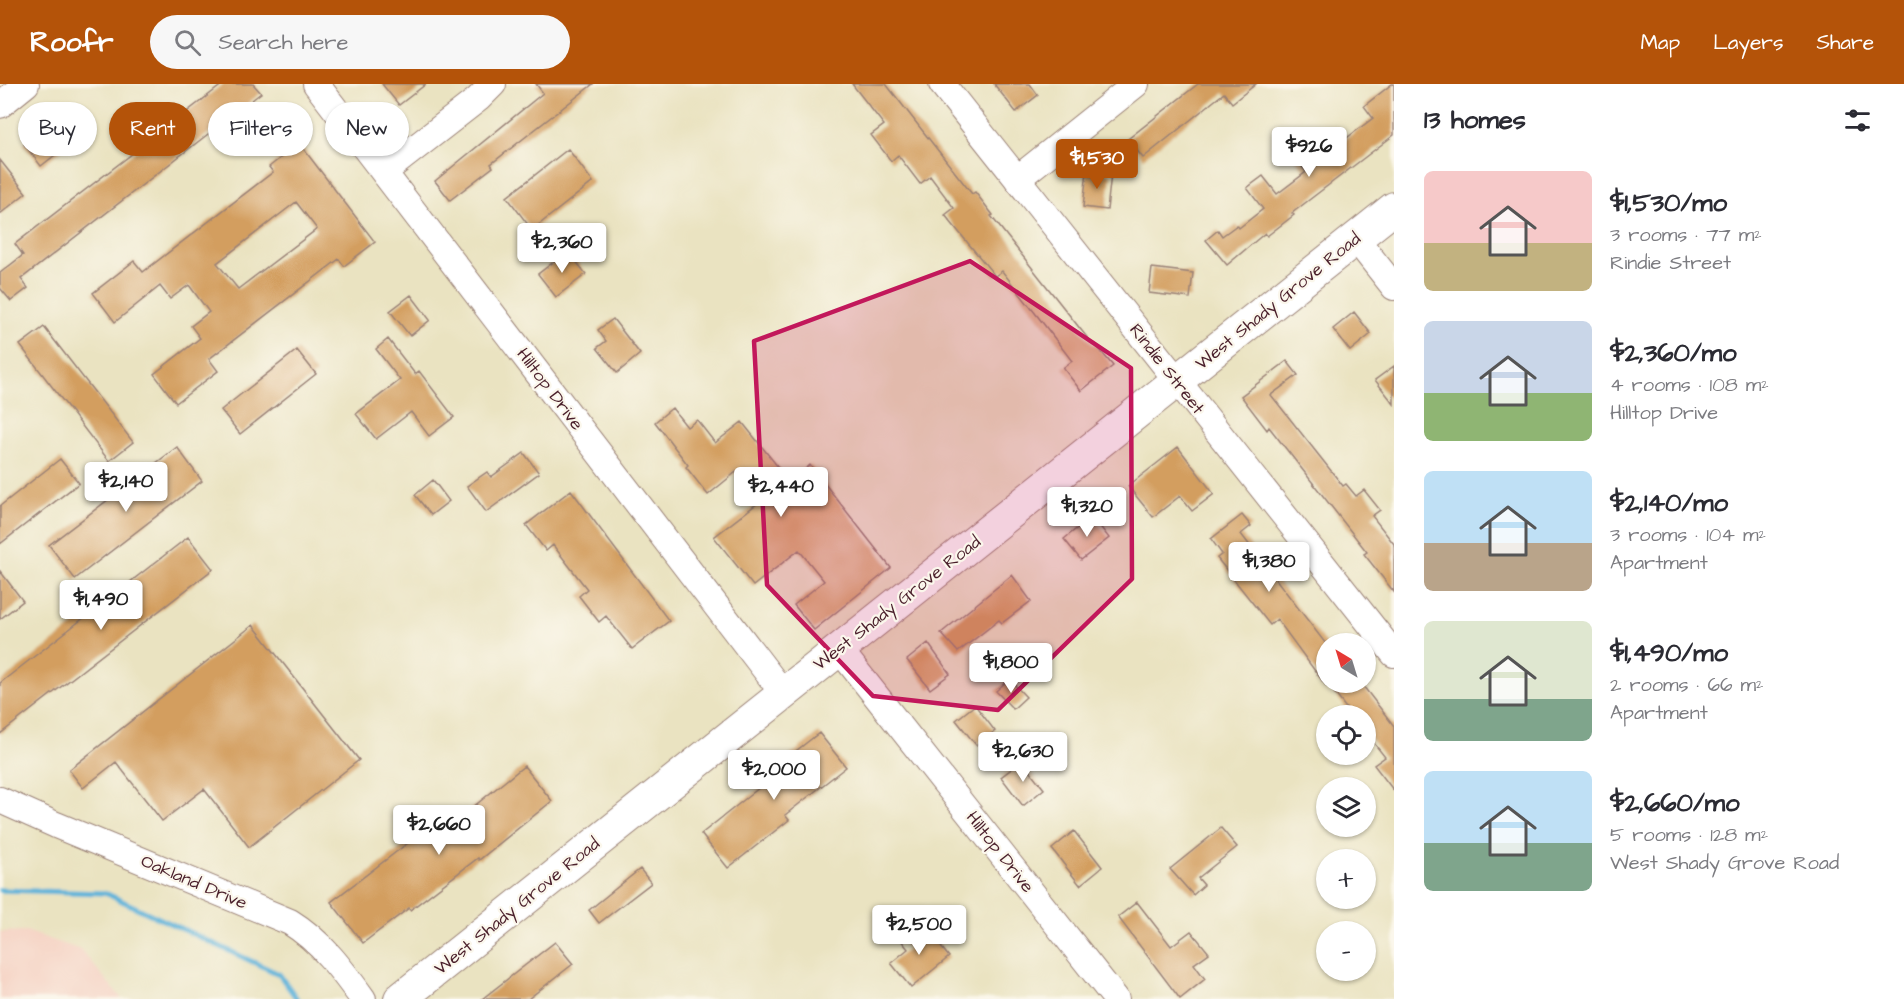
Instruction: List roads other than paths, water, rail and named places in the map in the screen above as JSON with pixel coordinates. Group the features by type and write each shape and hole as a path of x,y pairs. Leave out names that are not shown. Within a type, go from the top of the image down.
{"main road":[{"name":"West Shady Grove Road","path":"400,999 1394,208"}],"street":[{"path":"0,105 26,84"},
{"name":"Hilltop Drive","path":"316,84 783,693"},
{"path":"384,172 478,99 493,84"},
{"name":"Rindie Street","path":"942,84 1394,654"},
{"path":"1017,179 1136,84"},
{"path":"1356,238 1394,286"},
{"name":"Hilltop Drive","path":"839,649 1116,999"},
{"name":"Oakland Drive","path":"0,800 66,830 290,922 305,931 325,950 363,999"}],"waterway":[{"path":"0,890 105,893 279,974 297,999"}]}
